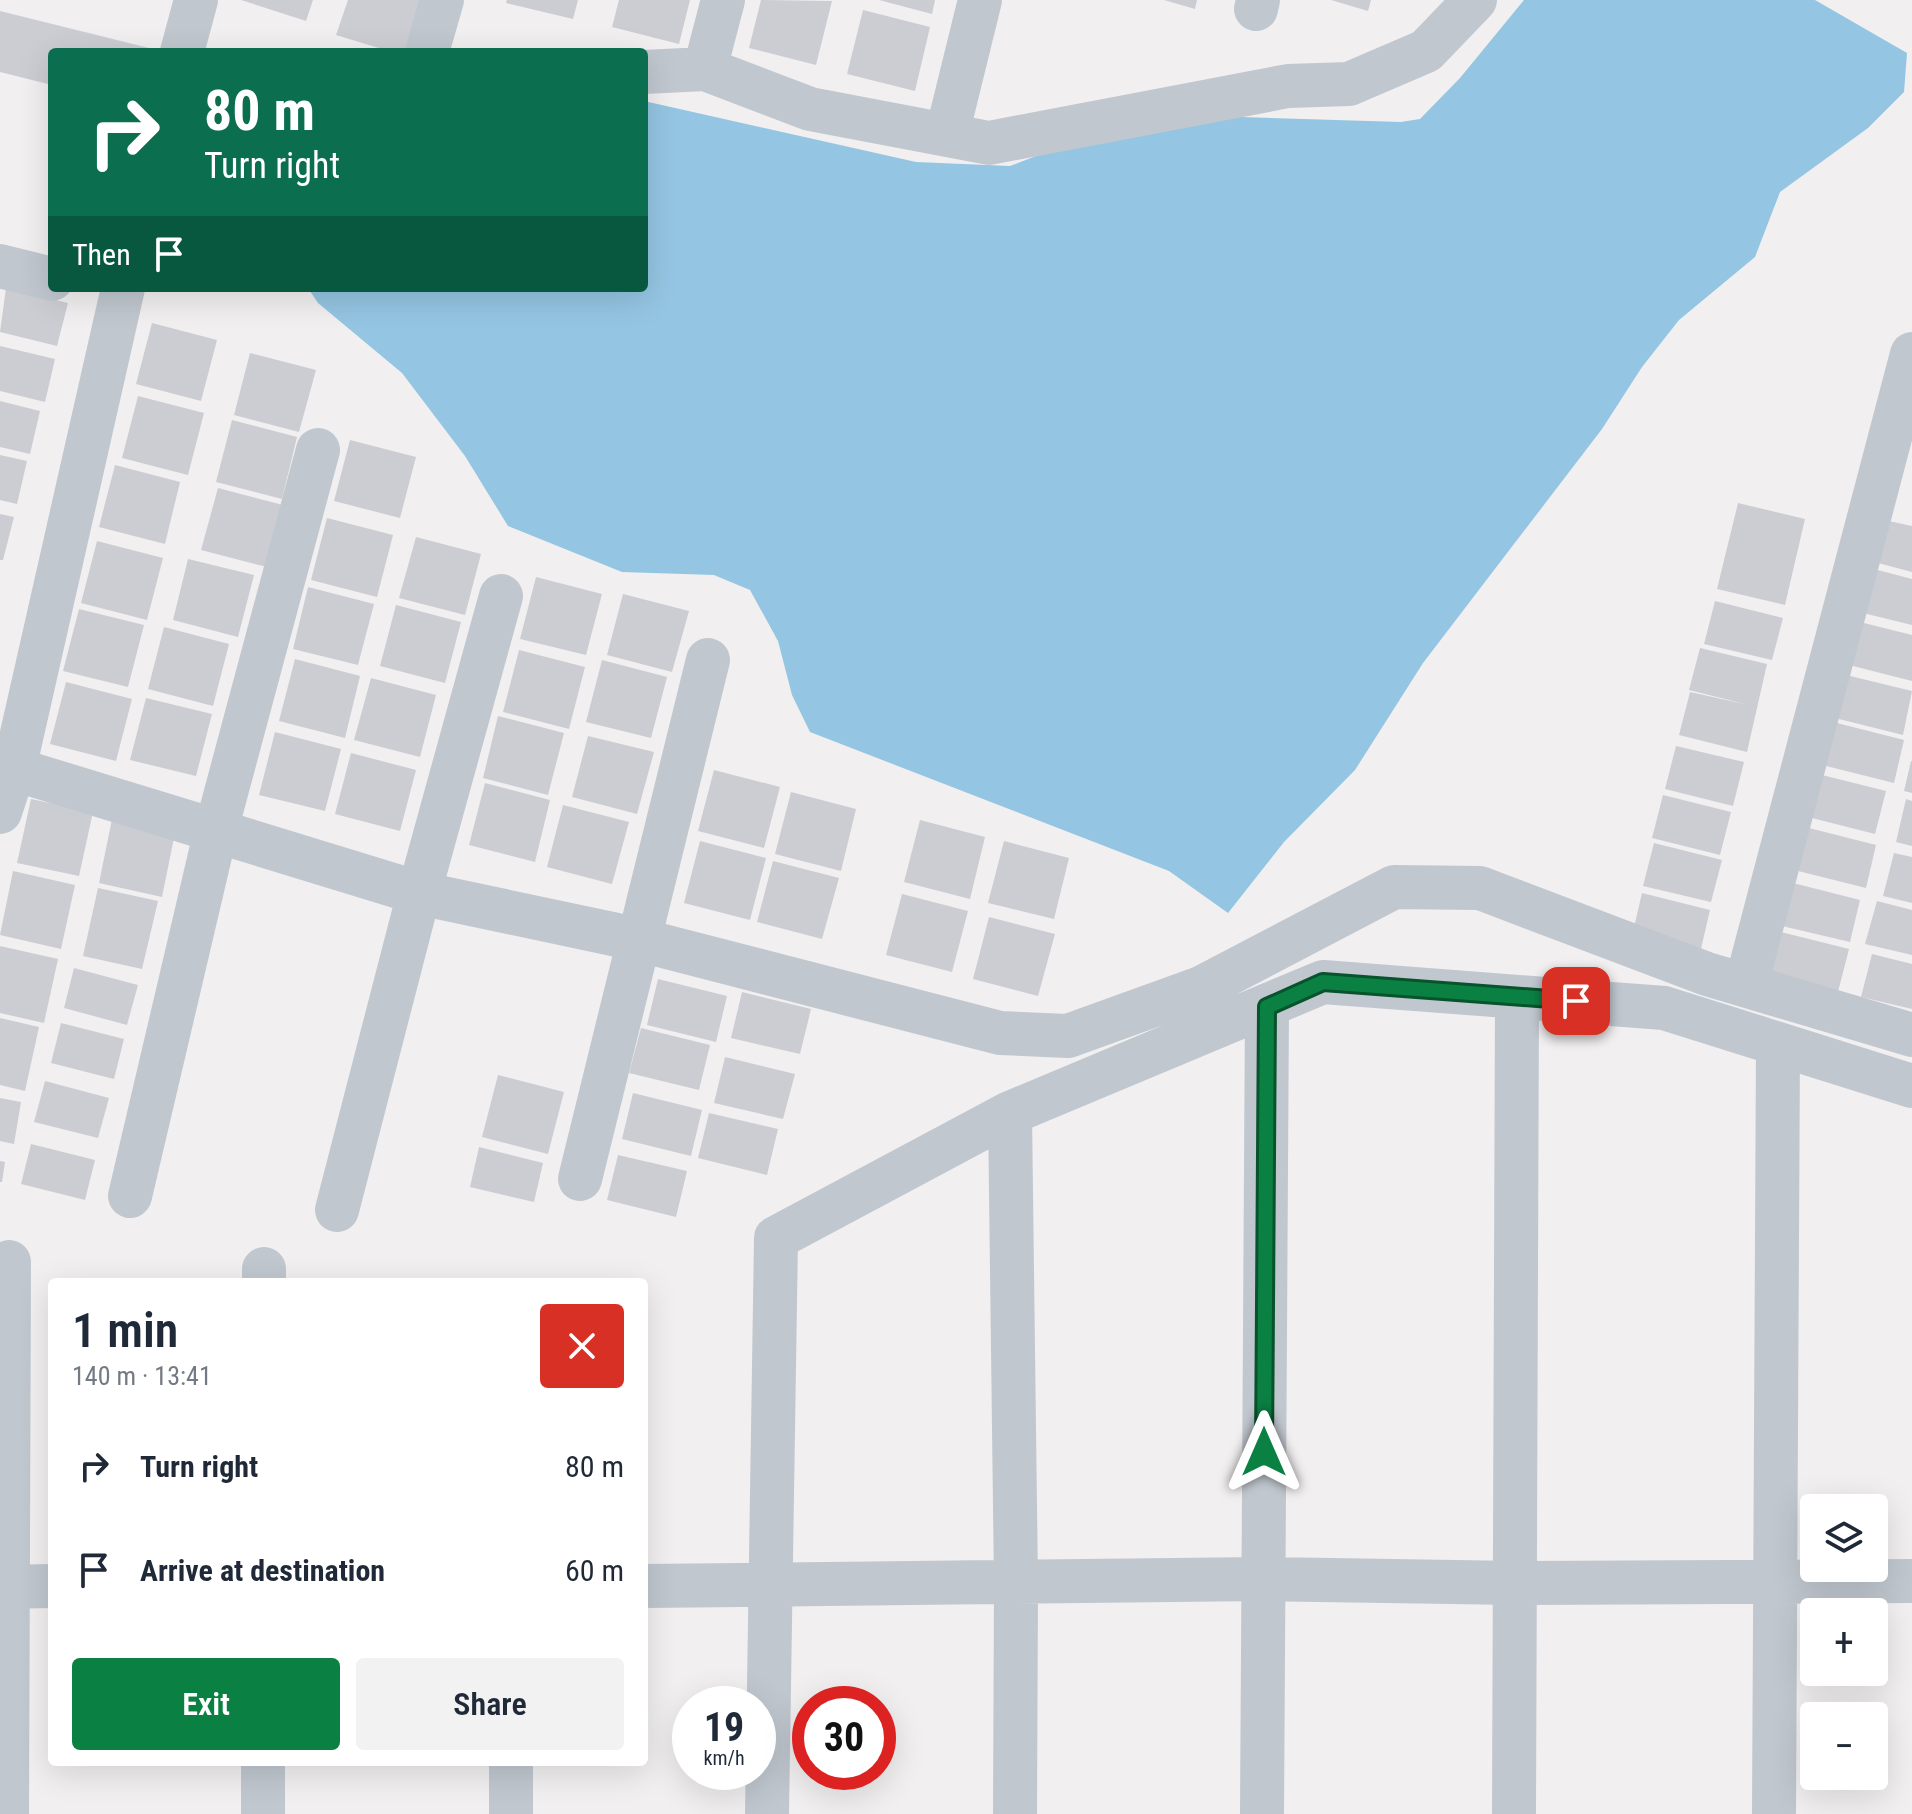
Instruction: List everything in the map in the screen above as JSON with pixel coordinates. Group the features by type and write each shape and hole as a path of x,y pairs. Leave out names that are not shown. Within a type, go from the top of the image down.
{"street":[{"path":"183,48 196,0"},
{"path":"428,48 442,0"},
{"path":"705,69 723,0"},
{"path":"947,134 980,0"},
{"path":"648,72 705,69 810,109 921,133 947,134 989,143 1288,86 1349,84 1426,51 1475,0"},
{"path":"0,266 48,278"},
{"path":"0,812 14,769 111,292"},
{"path":"1746,985 1900,448 1912,354"},
{"path":"130,1196 216,830 318,450"},
{"path":"337,1210 419,893 501,596"},
{"path":"580,1179 636,939 708,660"},
{"path":"14,769 419,893 636,939 1000,1033 1068,1036 1201,988 1394,887 1480,888 1707,974 1912,1035"},
{"path":"767,1814 768,1587 776,1238 1010,1113 1323,982 1664,1008 1912,1086"},
{"path":"1514,1814 1517,997"},
{"path":"1262,1814 1267,1007"},
{"path":"1774,1814 1778,1045"},
{"path":"1010,1113 1016,1585 1015,1814"},
{"path":"7,1814 4,1586 9,1262"},
{"path":"648,1586 1016,1585 1262,1579 1516,1583 1912,1581"},
{"path":"4,1586 48,1586"},
{"path":"263,1766 263,1814"},
{"path":"511,1766 511,1814"}],"water":[{"path":"1524,0 1815,0 1907,53 1904,92 1868,128 1780,192 1755,257 1679,320 1642,367 1602,429 1423,663 1355,770 1284,842 1228,913 1169,871 810,732 792,695 778,641 750,590 714,575 622,572 508,526 465,456 402,373 318,303 311,292 648,292 648,102 916,162 1010,166 1049,151 1210,116 1401,122 1420,119 1460,78"}],"building":[{"path":"241,0 313,0 306,21"},
{"path":"348,0 422,0 406,48 379,48 336,35"},
{"path":"507,0 578,0 573,19 506,3"},
{"path":"619,0 690,0 679,44 612,27"},
{"path":"761,0 832,1 816,65 749,48"},
{"path":"879,0 935,0 932,14"},
{"path":"1164,0 1197,0 1195,9"},
{"path":"1331,0 1371,0 1368,11"},
{"path":"863,10 930,27 915,91 847,74"},
{"path":"0,11 149,48 48,48 48,84 0,72"},
{"path":"6,288 68,303 57,346 0,332"},
{"path":"152,323 217,340 201,401 136,384"},
{"path":"0,346 55,359 45,402 0,391"},
{"path":"250,353 316,370 299,432 234,415"},
{"path":"138,396 204,413 188,475 122,458"},
{"path":"0,401 40,411 30,454 0,447"},
{"path":"232,420 297,437 282,499 216,482"},
{"path":"350,440 416,457 400,518 334,501"},
{"path":"0,455 27,461 17,504 0,500"},
{"path":"115,465 180,482 165,544 99,527"},
{"path":"218,488 283,505 267,567 201,550"},
{"path":"1738,503 1805,519 1785,605 1717,589"},
{"path":"0,514 14,517 3,560 0,560"},
{"path":"327,518 393,535 377,597 311,580"},
{"path":"1889,521 1912,526 1912,572 1878,563"},
{"path":"416,537 481,554 465,615 399,598"},
{"path":"97,541 163,558 147,620 81,603"},
{"path":"188,559 254,575 238,637 173,620"},
{"path":"1874,569 1912,579 1912,625 1863,613"},
{"path":"536,577 602,594 586,655 520,639"},
{"path":"308,587 374,604 358,665 293,649"},
{"path":"623,594 689,611 672,672 607,655"},
{"path":"1715,601 1783,618 1772,660 1704,644"},
{"path":"396,605 461,622 445,683 380,666"},
{"path":"79,609 144,625 128,687 63,671"},
{"path":"1860,622 1912,635 1912,681 1849,665"},
{"path":"164,627 229,644 213,706 148,689"},
{"path":"1700,648 1767,664 1747,752 1679,735 1690,692 1749,705 1689,690"},
{"path":"519,650 585,667 569,729 503,712"},
{"path":"295,659 360,676 345,738 279,721"},
{"path":"602,660 667,677 651,738 586,722"},
{"path":"1846,675 1912,691 1903,735 1835,718"},
{"path":"371,678 436,695 420,757 354,740"},
{"path":"66,682 132,699 116,761 50,744"},
{"path":"146,698 212,714 196,776 130,760"},
{"path":"498,716 564,733 548,795 483,778"},
{"path":"1837,723 1904,740 1894,783 1826,766"},
{"path":"275,732 341,749 325,811 259,795"},
{"path":"588,736 654,752 637,814 572,797"},
{"path":"1676,746 1744,762 1733,806 1665,789"},
{"path":"351,753 416,770 400,831 335,814"},
{"path":"1912,761 1912,793 1904,791"},
{"path":"714,770 780,787 764,848 698,831"},
{"path":"1818,774 1886,791 1875,834 1808,817"},
{"path":"485,783 550,800 535,862 469,845"},
{"path":"791,792 856,809 841,871 775,854"},
{"path":"1663,795 1731,812 1720,855 1652,838"},
{"path":"31,799 93,812 79,876 17,863"},
{"path":"1906,799 1912,801 1912,846 1896,842"},
{"path":"563,805 629,822 612,884 547,867"},
{"path":"112,819 175,833 162,897 99,883"},
{"path":"920,820 985,837 970,899 904,882"},
{"path":"1809,828 1876,845 1866,888 1798,871"},
{"path":"700,841 766,858 750,920 684,903"},
{"path":"1004,841 1069,858 1054,919 988,903"},
{"path":"1654,843 1722,860 1711,902 1643,886"},
{"path":"1894,853 1912,857 1912,903 1883,896"},
{"path":"773,861 839,878 822,939 757,922"},
{"path":"13,871 75,885 61,949 0,935"},
{"path":"1793,883 1860,900 1850,942 1782,926"},
{"path":"98,888 158,901 142,969 83,956"},
{"path":"1642,893 1710,910 1700,953 1632,936"},
{"path":"902,894 968,911 952,972 886,955"},
{"path":"1877,901 1912,910 1912,955 1865,944"},
{"path":"989,917 1055,934 1038,996 973,979"},
{"path":"1781,932 1849,949 1838,992 1771,975"},
{"path":"0,946 58,959 44,1023 0,1013"},
{"path":"1872,954 1912,964 1912,1009 1861,997"},
{"path":"74,968 138,985 127,1025 64,1008"},
{"path":"658,979 727,996 716,1042 647,1025"},
{"path":"742,992 811,1009 800,1054 731,1038"},
{"path":"0,1018 39,1027 25,1091 0,1085"},
{"path":"61,1023 124,1039 114,1079 51,1063"},
{"path":"641,1028 710,1045 699,1090 629,1073"},
{"path":"725,1057 795,1074 783,1119 714,1103"},
{"path":"498,1075 564,1092 548,1154 482,1137"},
{"path":"45,1081 109,1098 98,1138 34,1122"},
{"path":"633,1093 702,1110 691,1156 622,1139"},
{"path":"0,1098 21,1102 14,1144 0,1141"},
{"path":"709,1113 778,1129 767,1175 698,1158"},
{"path":"31,1144 95,1160 85,1200 21,1184"},
{"path":"479,1147 543,1163 534,1202 470,1187"},
{"path":"618,1155 687,1171 676,1217 607,1200"},
{"path":"0,1161 5,1162 2,1182 0,1182"}],"route":[{"path":"1264,1452 1267,1007 1323,982 1576,1001"}]}
